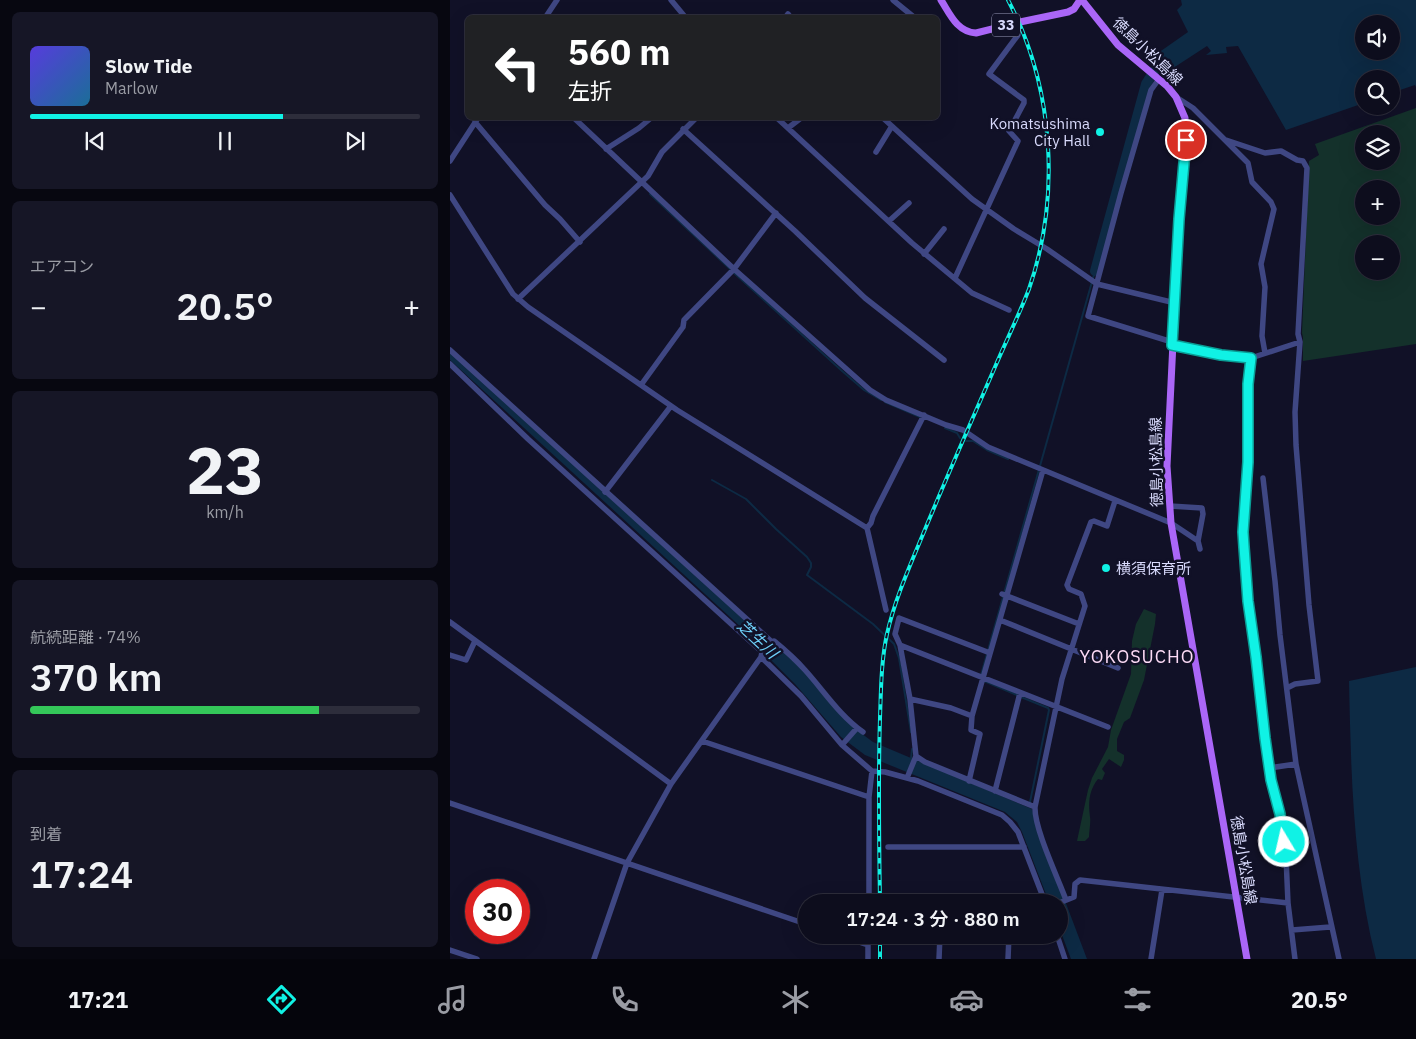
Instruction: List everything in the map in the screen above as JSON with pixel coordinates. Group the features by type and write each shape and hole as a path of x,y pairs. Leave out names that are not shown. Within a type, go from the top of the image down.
{"main road":[{"name":"33","path":"941,0 962,29 976,33 1013,23 1068,12 1080,11 1094,15"},
{"path":"1068,12 1074,10 1081,0"},
{"name":"徳島小松島線","path":"1081,0 1118,45 1158,78 1176,97 1185,118 1186,140 1179,219 1167,466 1171,523 1247,959"}],"street":[{"path":"547,15 557,0"},
{"path":"671,0 684,15"},
{"path":"893,0 911,15"},
{"path":"954,278 1018,141 1009,130 1024,102 1022,97 989,74 1018,35 1013,23"},
{"path":"1158,78 1151,90 1088,316 1172,343 1221,355 1251,358 1300,342"},
{"path":"1176,97 1193,108 1248,163 1252,182 1271,202 1274,209 1261,264 1265,287 1262,336 1265,353"},
{"path":"450,161 477,120 545,204 580,242"},
{"path":"576,120 732,270 870,390 886,400 923,417 963,430 988,447 1171,523 1198,541"},
{"path":"606,148 649,120"},
{"path":"518,299 648,176 662,152 694,120"},
{"path":"779,120 924,254 972,293 1009,310"},
{"path":"788,128 798,120"},
{"path":"885,120 972,199 1096,283 1175,303"},
{"path":"876,152 892,126"},
{"path":"683,129 776,213 865,298 944,360"},
{"path":"1226,140 1265,154 1282,151 1297,160 1303,160 1307,168 1298,334 1300,342 1294,412 1309,605 1318,681 1295,684 1286,688"},
{"path":"450,195 518,299 592,353 671,406 867,528 886,610"},
{"path":"889,221 909,203"},
{"path":"641,385 683,327 684,320 732,270 776,213"},
{"path":"924,254 944,229"},
{"path":"450,350 772,642 774,641 782,648 805,670 856,729 863,732"},
{"path":"1251,358 1248,384 1248,462 1243,532 1248,601 1269,768 1280,814 1286,857 1288,903 1295,959"},
{"path":"450,364 528,439 762,652 671,784 627,863 594,959"},
{"path":"605,492 671,406"},
{"path":"867,528 923,417"},
{"path":"970,781 980,734 970,730 972,716 988,652 1041,469"},
{"path":"1263,478 1296,764 1330,927 1339,959"},
{"path":"1060,894 1031,806 1055,707 1085,606 1081,594 1069,589 1067,585 1090,522 1094,520 1108,526 1115,501"},
{"path":"1170,506 1202,508 1203,514 1198,541 1200,548"},
{"path":"1005,595 1079,624"},
{"path":"908,777 916,758 910,699 900,645 895,634 899,618 988,652"},
{"path":"450,622 671,784"},
{"path":"997,622 1118,668"},
{"path":"450,655 466,660 475,641"},
{"path":"900,645 1019,695 1108,727"},
{"path":"760,656 801,696 843,744 872,771 908,777 1002,815 1018,832 1042,894"},
{"path":"995,791 1019,695"},
{"path":"910,699 951,708 972,716"},
{"path":"843,744 856,729"},
{"path":"702,741 868,798"},
{"path":"916,758 1031,806"},
{"path":"1269,768 1296,764"},
{"path":"869,894 868,798 872,771"},
{"path":"450,803 798,921"},
{"path":"888,847 1024,847"},
{"path":"1068,900 1074,897 1075,884 1080,880 1288,903"},
{"path":"1151,959 1162,890"},
{"path":"1292,930 1330,927"},
{"path":"863,944 868,946 868,959"},
{"path":"939,959 940,944"},
{"path":"1008,959 1009,944"},
{"path":"1060,944 1065,959"},
{"path":"450,950 477,959"}],"green space":[{"path":"1416,108 1416,344 1303,361 1302,333 1309,161 1319,155 1315,144 1355,130 1355,170 1400,170 1400,125 1368,125"},
{"path":"1144,609 1156,614 1155,624 1144,680 1130,718 1124,722 1117,739 1117,751 1124,755 1124,760 1121,767 1109,759 1102,769 1105,773 1102,780 1098,779 1090,797 1089,837 1085,841 1077,841 1088,790 1108,747 1111,730 1131,674 1132,641 1136,624"}],"water":[{"path":"1181,0 1416,0 1416,87 1415,85 1400,90 1400,70 1355,70 1355,106 1286,130 1238,46 1226,47 1227,53 1206,55 1211,51 1207,46 1164,74 1148,60 1188,32 1177,10 1182,5"},
{"name":"芝生川","path":"450,352 732,608 769,639 805,673 845,718 863,735 873,742 1032,809 1062,894 1046,894 1022,832 1017,822 1005,812 865,755 841,737 795,684 767,656 766,650 450,360"},
{"path":"1416,667 1416,959 1376,959 1362,891 1358,856 1352,786 1349,681"},
{"path":"1068,909 1087,959 1071,959 1065,944 1068,944"}],"waterway":[{"path":"1095,271 1146,84 1158,65"},
{"path":"650,194 730,269"},
{"path":"981,675 1095,271"},
{"path":"734,273 864,390 881,400"},
{"path":"885,402 920,417"},
{"path":"945,428 957,433 960,438"},
{"path":"966,441 973,441 987,450 1008,459"},
{"path":"712,480 746,499 807,557 811,563 807,575 873,624 894,644 899,658 911,732"},
{"path":"984,681 1017,695"},
{"path":"1021,697 1049,710 1030,802"},
{"path":"911,759 912,749"}],"railway":[{"path":"880,894 879,741 882,676 887,634 894,607 910,566 1029,289 1046,217 1049,180 1048,142 1043,105 1035,69 1023,34 1008,0"},
{"path":"880,944 880,959"}],"place":[{"name":"Komatsushima City Hall","path":"1100,132"},
{"name":"横須保育所","path":"1106,568"}],"district":[{"name":"YOKOSUCHO","path":"1137,656"}],"route":[{"path":"1186,140 1179,219 1172,345 1221,355 1251,358 1248,384 1248,462 1243,532 1244,547 1248,601 1265,738 1271,780 1280,814 1284,842"}]}
